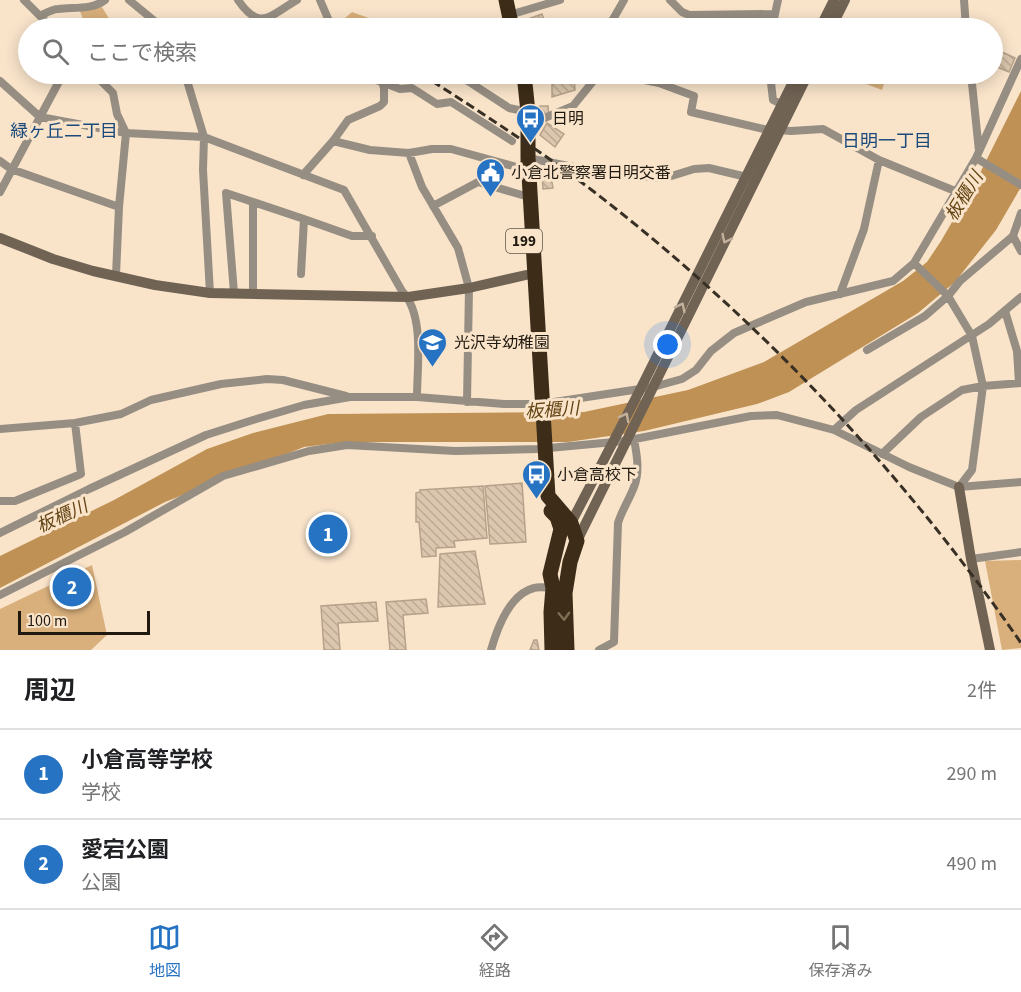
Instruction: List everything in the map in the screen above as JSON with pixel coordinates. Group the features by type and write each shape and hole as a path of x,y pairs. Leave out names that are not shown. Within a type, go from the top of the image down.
{"highway":[{"path":"506,0 510,18"},
{"name":"199","path":"517,84 524,115"},
{"name":"199","path":"524,84 524,163 538,406"},
{"name":"199","path":"524,163 522,195 526,275 541,446 548,496 577,541"},
{"path":"552,650 551,612 562,517"},
{"path":"567,650 565,593 570,562 577,541"}],"street":[{"path":"24,0 40,16 55,9 78,8 100,4 105,0"},
{"path":"129,0 151,18"},
{"path":"238,0 251,16 256,18"},
{"path":"262,18 297,0"},
{"path":"320,0 328,18"},
{"path":"515,6 560,0"},
{"path":"614,18 624,0"},
{"path":"670,0 682,12 689,15 774,14"},
{"path":"773,18 778,0"},
{"path":"825,18 834,0"},
{"path":"836,18 845,0"},
{"path":"964,0 965,18"},
{"path":"0,533 206,435 304,405 350,397 417,398 538,406 644,392 682,379 696,370 711,351 734,333 806,303 893,281 917,266 955,191 979,157 1021,59"},
{"path":"0,81 40,117 126,133 204,136 344,189 402,291 408,297 417,326 417,398"},
{"path":"0,192 58,84"},
{"path":"104,84 113,93 117,114 126,133 116,275"},
{"path":"188,84 204,136 203,170 210,292"},
{"path":"303,175 348,120 384,102 383,84"},
{"path":"387,84 400,89 412,88 437,105 451,102 512,141"},
{"path":"472,84 524,115 573,106 591,84"},
{"path":"662,84 694,96 691,112 774,130 823,129 879,160 955,191"},
{"path":"771,84 773,100 781,104"},
{"path":"774,130 781,104 792,84"},
{"path":"577,541 644,392 774,130 802,84"},
{"path":"972,84 979,157"},
{"path":"333,141 370,150 409,153 432,149 451,149 524,163 609,174 665,178 694,169 709,168 750,178"},
{"path":"409,153 422,187 458,248 469,288 467,402"},
{"path":"979,157 1021,185"},
{"path":"840,294 864,229 879,160"},
{"path":"0,161 11,169 119,207"},
{"path":"433,206 478,182 522,195"},
{"path":"234,293 226,193 352,236 372,236"},
{"path":"252,202 253,293"},
{"path":"867,350 925,316 960,281 1012,236 1021,213"},
{"path":"301,274 304,219"},
{"path":"1012,236 1021,251"},
{"path":"0,238 52,259 155,285 210,292 408,297 469,288 526,275"},
{"path":"917,266 946,295 972,336 983,386 972,470 959,487 971,560 990,650"},
{"path":"834,430 856,410 972,336 1021,297"},
{"path":"882,454 921,417 962,390 1020,383 1017,351 1005,311"},
{"path":"0,429 75,423 121,414 150,400 221,384 267,379 283,380 350,397"},
{"path":"0,595 125,532 223,476 309,451 347,445 454,450 541,446 623,439 777,415 834,430 882,454 959,487 1021,482"},
{"path":"0,501 15,501 81,474 75,423"},
{"path":"562,517 578,507 623,439"},
{"path":"599,650 614,642 618,523 637,475 623,439"},
{"path":"562,517 583,519 589,513"},
{"path":"971,560 1021,552"},
{"path":"491,650 500,625 519,597 532,588 553,588"}],"shaded area":[{"path":"102,7 109,18 82,18 80,11"},
{"path":"352,12 369,18 345,18"},
{"path":"866,84 884,84 882,90"},
{"path":"1021,91 1021,187 996,230 955,282 918,313 789,392 757,404 644,431 568,442 378,442 304,447 165,502 0,588 0,556 114,500 207,449 253,433 328,414 584,412 688,390 764,362 903,281 927,262 977,179"},
{"path":"1021,560 1021,648 1002,650 985,561"},
{"path":"92,565 107,635 91,650 0,650 0,609"}],"building":[{"path":"542,14 543,18 531,18"},
{"path":"1003,53 1015,58 1009,72 1003,70"},
{"path":"552,84 574,84 575,90 552,97"},
{"path":"540,106 548,106 549,116 536,119"},
{"path":"547,123 564,134 555,147 540,135"},
{"path":"542,176 551,176 553,188 543,189"},
{"path":"522,483 526,542 490,544 485,486"},
{"path":"483,486 487,538 454,541 455,547 436,548 436,556 422,557 419,522 416,522 416,493 420,490"},
{"path":"475,551 485,604 438,607 440,554"},
{"path":"426,599 428,613 403,615 406,650 390,650 386,602"},
{"path":"376,602 378,621 338,623 340,650 324,650 321,606"},
{"path":"534,640 537,640 539,650 530,650"}],"railway":[{"path":"436,84 530,145 593,191 713,291 770,345 825,400 928,518 1021,643"}],"place":[{"name":"日明","path":"531,144"},
{"name":"小倉北警察署日明交番","path":"490,198"},
{"name":"光沢寺幼稚園","path":"433,368"},
{"name":"小倉高校下","path":"536,500"},
{"name":"小倉高等学校","path":"328,534"},
{"name":"愛宕公園","path":"72,587"}],"district":[{"name":"緑ヶ丘二丁目","path":"64,131"},
{"name":"日明一丁目","path":"887,141"}],"water label":[{"name":"板櫃川","path":"964,196"},
{"name":"板櫃川","path":"552,410"},
{"name":"板櫃川","path":"62,516"}]}
